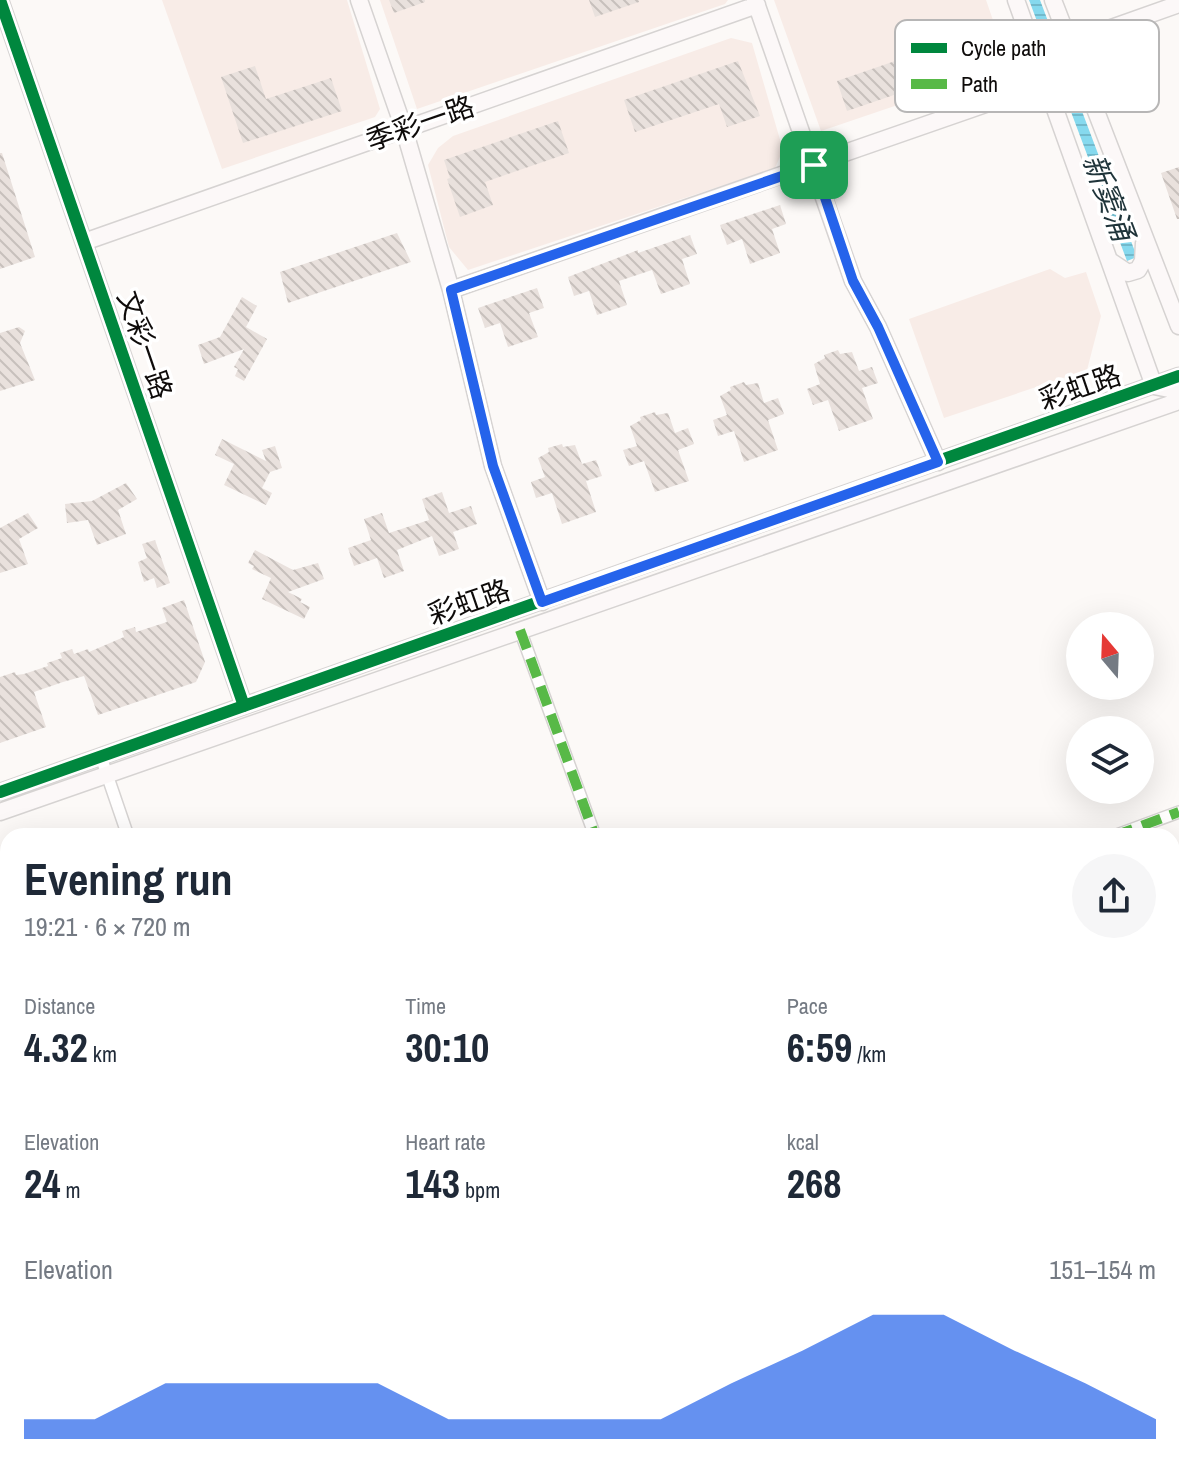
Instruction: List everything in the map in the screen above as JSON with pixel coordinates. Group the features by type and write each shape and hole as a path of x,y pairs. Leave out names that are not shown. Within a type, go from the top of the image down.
{"street":[{"name":"文彩一路","path":"0,0 244,706"},
{"path":"359,0 404,129 451,290 493,466 542,602"},
{"path":"1016,0 1023,20"},
{"path":"1053,0 1060,20"},
{"name":"季彩一路","path":"84,242 756,3"},
{"path":"756,3 853,281 878,327 938,462"},
{"path":"1134,20 1179,4"},
{"path":"451,290 964,112"},
{"path":"1056,112 1154,386 1179,391"},
{"path":"1095,112 1179,326"},
{"path":"1109,260 1128,273 1138,270 1145,252 1144,240"},
{"name":"彩虹路","path":"0,792 1179,376"},
{"name":"彩虹路","path":"0,812 1179,401"},
{"path":"520,630 592,828"},
{"path":"101,757 125,828"},
{"path":"1136,828 1179,812"}],"shaded area":[{"path":"162,0 347,0 380,109 375,117 222,169"},
{"path":"380,0 728,0 725,4 417,109"},
{"path":"774,0 986,0 993,20 895,20 895,106 821,131"},
{"path":"731,38 752,43 783,150 775,168 468,270 449,247 428,165 438,148 453,136"},
{"path":"1050,269 1065,278 1086,272 1101,316 1087,370 944,418 909,319"}],"water":[{"path":"1029,0 1040,0 1048,20 1037,20"},
{"name":"新窦涌","path":"1071,112 1082,112 1137,257 1127,261"}],"building":[{"path":"389,0 425,0 425,2 394,13"},
{"path":"589,0 639,0 639,2 595,17"},
{"path":"738,61 760,116 727,127 719,104 635,132 624,100"},
{"path":"895,61 895,95 847,111 837,81"},
{"path":"255,66 266,99 331,78 342,111 243,143 221,77"},
{"path":"558,121 569,153 485,182 493,205 460,217 444,160"},
{"path":"0,153 35,257 0,269"},
{"path":"1179,167 1179,219 1177,219 1161,173"},
{"path":"780,205 786,224 772,229 780,253 750,264 742,239 727,245 720,225"},
{"path":"397,233 411,262 288,303 280,272"},
{"path":"690,235 697,254 682,259 690,284 661,294 652,270 619,281 627,305 597,315 589,291 574,296 568,277 638,250 638,253"},
{"path":"537,288 544,308 529,313 538,337 508,347 500,323 485,328 478,308"},
{"path":"242,297 257,306 246,327 267,339 244,381 235,376 238,369 234,367 244,349 204,364 198,345 220,337"},
{"path":"19,327 25,331 20,343 35,380 0,391 0,333"},
{"path":"838,350 840,354 852,352 859,371 872,367 878,383 862,388 873,419 839,431 828,400 813,405 807,389 820,384 814,364 825,358 824,355"},
{"path":"744,382 746,385 758,383 764,403 778,398 784,414 768,420 778,450 744,462 734,431 718,436 713,420 727,415 720,396 731,390 730,387"},
{"path":"655,412 656,415 668,413 675,433 688,428 694,444 678,450 689,481 655,492 644,461 629,466 623,450 637,446 630,426 641,420 640,417"},
{"path":"222,439 266,461 262,450 275,446 282,468 270,472 262,488 272,493 266,505 224,485 234,464 215,455"},
{"path":"562,444 563,447 575,445 582,464 596,460 602,476 586,481 596,512 562,524 552,493 536,498 531,482 545,477 538,458 549,452 548,448"},
{"path":"126,483 137,499 118,510 126,534 97,545 88,520 67,523 65,504 92,501"},
{"path":"442,492 449,513 471,506 477,524 453,532 459,549 439,556 432,536 397,550 404,571 384,578 377,558 354,566 348,548 371,540 364,519 382,513 389,533 429,520 422,499"},
{"path":"28,513 38,528 19,539 28,564 0,573 0,528"},
{"path":"155,540 170,583 157,588 154,578 144,582 138,562 147,558 142,544"},
{"path":"255,550 293,570 318,563 324,579 288,592 310,607 304,619 262,599 271,578 252,569 254,566 248,563"},
{"path":"184,600 205,662 196,682 98,715 84,676 63,682 34,692 46,727 0,743 0,677 15,672 16,675 24,674 48,666 47,663 62,658 60,653 72,649 74,654 88,649 89,652 124,637 122,631 135,627 136,632 167,622 162,608"}],"marked path":[{"path":"520,630 592,828"},
{"path":"1136,828 1179,812"}],"cycle path":[{"path":"0,0 244,706"},
{"path":"0,792 1179,376"}],"route":[{"path":"814,165 853,281 878,327 938,462 542,602 493,466 451,290 814,165"}]}
